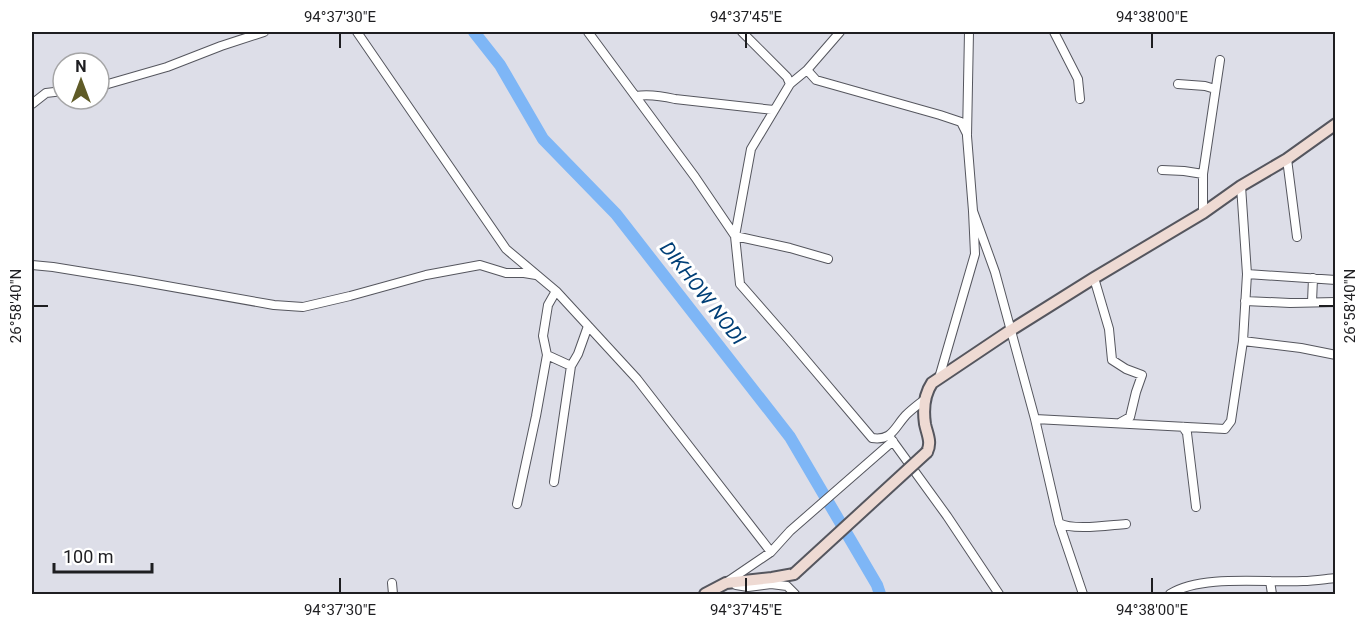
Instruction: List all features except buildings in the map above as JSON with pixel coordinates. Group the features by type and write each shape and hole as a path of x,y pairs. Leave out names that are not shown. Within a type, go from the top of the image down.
{"main road":[{"path":"705,594 726,583 794,574 927,452 930,444 925,425 925,399 932,383 1011,330 1203,213 1241,186 1287,159 1335,124"}],"street":[{"path":"111,83 168,67 264,32"},
{"path":"357,32 506,249 556,291 637,379 771,552"},
{"path":"588,32 695,177 735,236 828,259"},
{"path":"742,32 787,77 790,84"},
{"path":"840,32 807,70 790,84 751,149 735,236 740,284 872,438 889,441 946,516 999,594"},
{"path":"938,379 975,254 974,211 967,136 969,32"},
{"path":"1054,32 1078,79 1080,99"},
{"path":"1203,213 1203,174 1220,60"},
{"path":"807,70 816,80 961,122 967,136"},
{"path":"1178,84 1215,89"},
{"path":"32,104 46,93 51,92"},
{"path":"636,96 662,96 774,110"},
{"path":"1287,159 1297,237"},
{"path":"1162,170 1203,174"},
{"path":"1035,419 1225,429 1231,421 1243,341 1247,274 1241,186"},
{"path":"974,211 995,272 1011,330 1035,419 1059,523 1083,594"},
{"path":"32,265 274,305 303,307 426,274 480,265 506,273 538,275"},
{"path":"1247,274 1335,280"},
{"path":"1094,278 1109,329 1112,360 1142,375 1130,417 1120,422"},
{"path":"1312,302 1313,278"},
{"path":"517,504 547,355 543,336 548,305 556,291"},
{"path":"1245,301 1335,302"},
{"path":"554,482 571,366 588,326"},
{"path":"1243,341 1301,348 1335,355"},
{"path":"547,355 571,366"},
{"path":"726,583 771,552 790,531 889,441 907,414 925,399"},
{"path":"1183,427 1187,433 1196,507"},
{"path":"1059,523 1065,527 1126,524"},
{"path":"1170,594 1198,583 1270,580 1304,582 1335,578"},
{"path":"1270,580 1272,594"},
{"path":"393,583 393,594"},
{"path":"726,583 748,587 771,584 788,586 795,594"}],"waterway":[{"name":"DIKHOW NODI","path":"474,32 500,65 543,139 616,214 790,437 877,585 880,594"}]}
